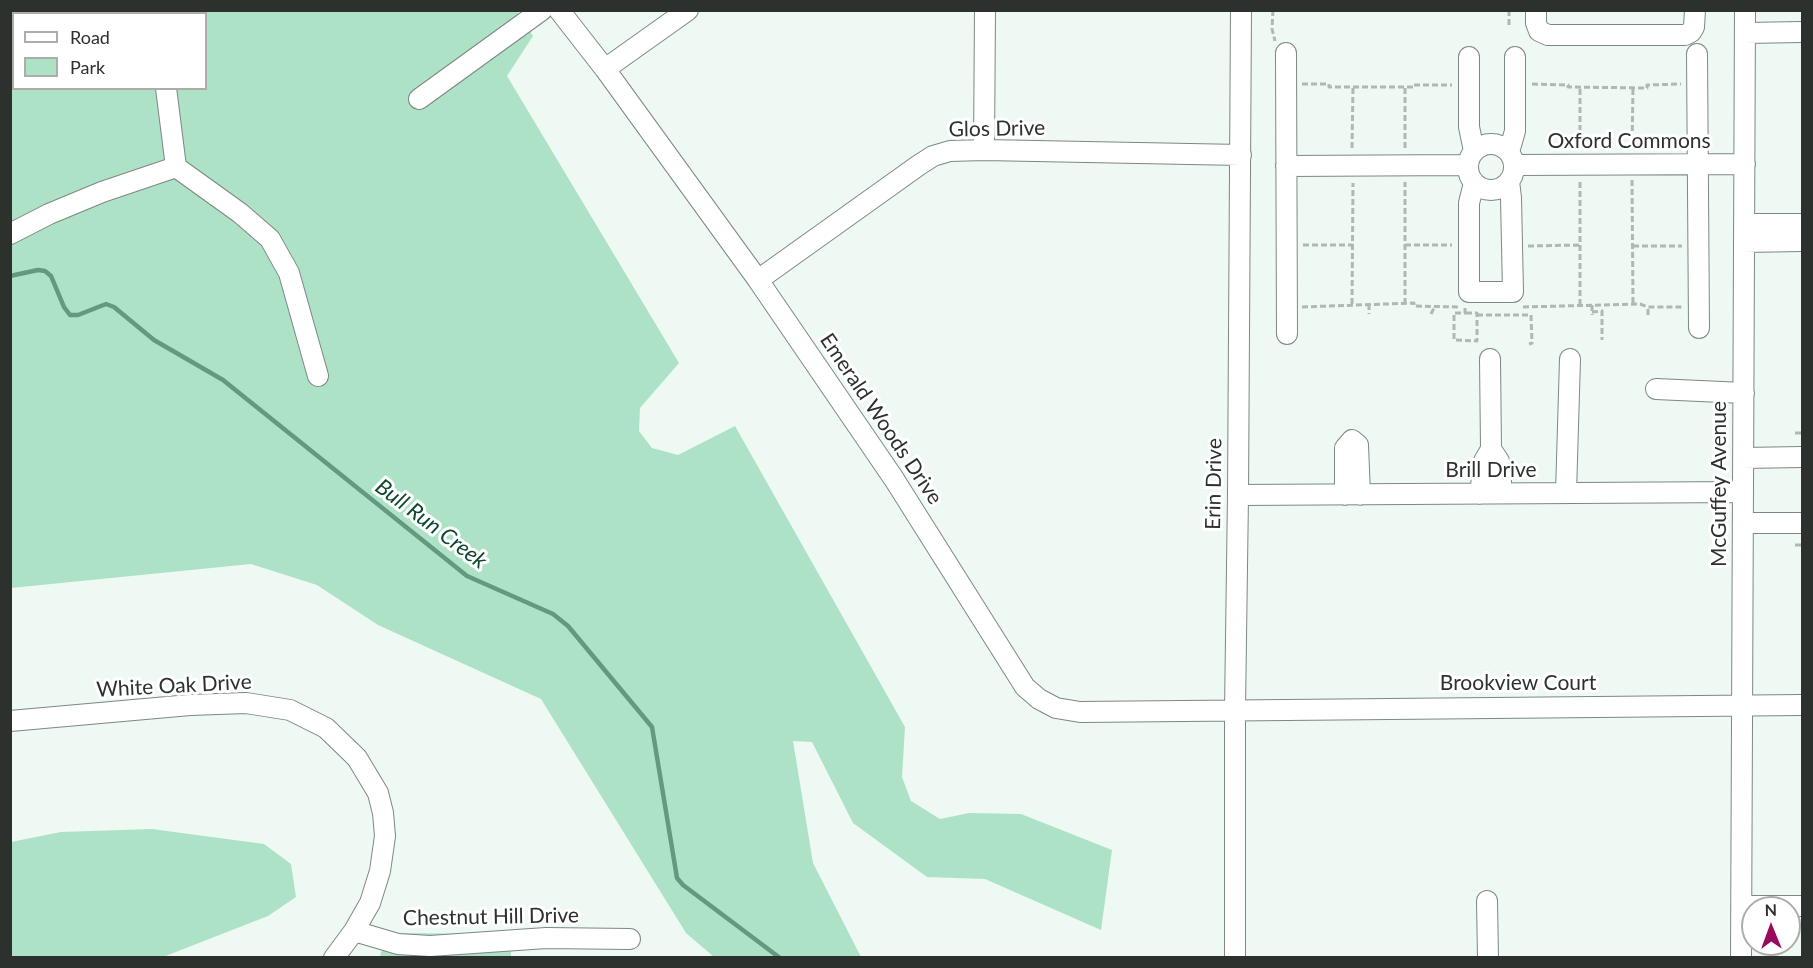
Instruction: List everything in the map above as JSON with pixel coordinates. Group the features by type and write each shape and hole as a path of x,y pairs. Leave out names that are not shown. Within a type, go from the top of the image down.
{"street":[{"path":"419,99 542,10"},
{"name":"Emerald Woods Drive","path":"560,10 758,280 894,479 1025,687 1039,699 1056,708 1080,712 1235,710"},
{"path":"605,69 688,10"},
{"path":"984,150 985,10"},
{"name":"Erin Drive","path":"1235,957 1241,10"},
{"path":"1536,10 1536,23 1539,31 1548,35 1685,35 1694,27 1695,10"},
{"name":"McGuffey Avenue","path":"1742,896 1745,10"},
{"path":"1745,33 1803,32"},
{"path":"1697,54 1699,328"},
{"path":"1286,55 1287,333"},
{"path":"1469,57 1472,166 1469,203 1469,292 1513,292 1511,166 1515,132 1515,57"},
{"path":"166,90 176,168 240,213 270,239 289,273 318,376"},
{"name":"Oxford Commons","path":"1472,166 1488,144 1496,144 1511,166"},
{"name":"Glos Drive","path":"758,280 933,156 950,152 984,150 1240,155"},
{"name":"Oxford Commons","path":"1511,166 1745,164"},
{"name":"Oxford Commons","path":"1286,166 1472,166"},
{"name":"Oxford Commons","path":"1472,166 1480,188 1495,190 1503,187 1511,166"},
{"path":"10,234 49,214 102,192 176,168"},
{"path":"1744,233 1803,224"},
{"path":"1744,233 1803,242"},
{"path":"1480,494 1484,460 1491,449 1490,359"},
{"path":"1566,493 1570,359"},
{"path":"1656,389 1744,393"},
{"path":"1491,449 1499,460 1502,493"},
{"path":"1743,458 1803,457"},
{"name":"Brill Drive","path":"1238,495 1743,492"},
{"path":"1743,523 1803,523"},
{"name":"White Oak Drive","path":"10,721 190,705 246,703 290,710 326,728 357,758 378,793 385,836 380,871 370,903 354,931 334,957"},
{"name":"Brookview Court","path":"1235,710 1803,705"},
{"path":"1487,901 1488,957"},
{"name":"Chestnut Hill Drive","path":"354,931 399,944 430,946 546,938 630,939"}],"path":[{"path":"1273,10 1274,37 1280,56 1286,55"},
{"path":"1509,10 1509,27"},
{"path":"1286,84 1329,84 1329,87 1469,84"},
{"path":"1516,84 1568,85 1568,87 1580,88 1647,88 1647,85 1697,84"},
{"path":"1352,152 1353,87"},
{"path":"1406,87 1406,152"},
{"path":"1580,88 1580,153"},
{"path":"1632,153 1633,88"},
{"path":"1580,173 1580,305"},
{"path":"1633,174 1633,304"},
{"path":"1352,304 1353,179"},
{"path":"1405,179 1405,304"},
{"path":"1287,246 1353,245"},
{"path":"1405,245 1469,245"},
{"path":"1512,246 1580,245"},
{"path":"1633,246 1698,246"},
{"path":"1369,304 1369,314"},
{"path":"1592,305 1592,313 1602,311 1602,340"},
{"path":"1431,314 1435,306"},
{"path":"1465,307 1465,313"},
{"path":"1648,307 1648,315"},
{"path":"1478,315 1477,340 1454,340 1454,313 1531,315 1532,343 1529,344"},
{"path":"1795,433 1803,434"},
{"path":"1795,545 1803,546"}],"green space":[{"path":"517,11 533,36 507,76 679,363 640,408 639,431 652,448 678,455 735,426 905,727 902,777 911,801 940,819 969,813 1021,814 1112,850 1101,930 985,879 927,877 853,823 812,742 793,741 813,863 861,957 714,957 686,933 541,699 378,625 317,585 251,564 11,588 10,60 12,58 12,90 207,90 207,12 169,12"},
{"path":"152,829 264,844 291,864 296,897 268,916 163,957 11,957 11,842 61,832"},
{"path":"401,933 492,934 511,948 511,957 380,958 381,952"}],"waterway":[{"name":"Bull Run Creek","path":"10,276 38,270 45,271 51,276 64,307 70,315 78,315 106,304 114,307 154,340 223,380 467,576 553,614 568,626 652,727 677,878 683,885 780,958"}]}
